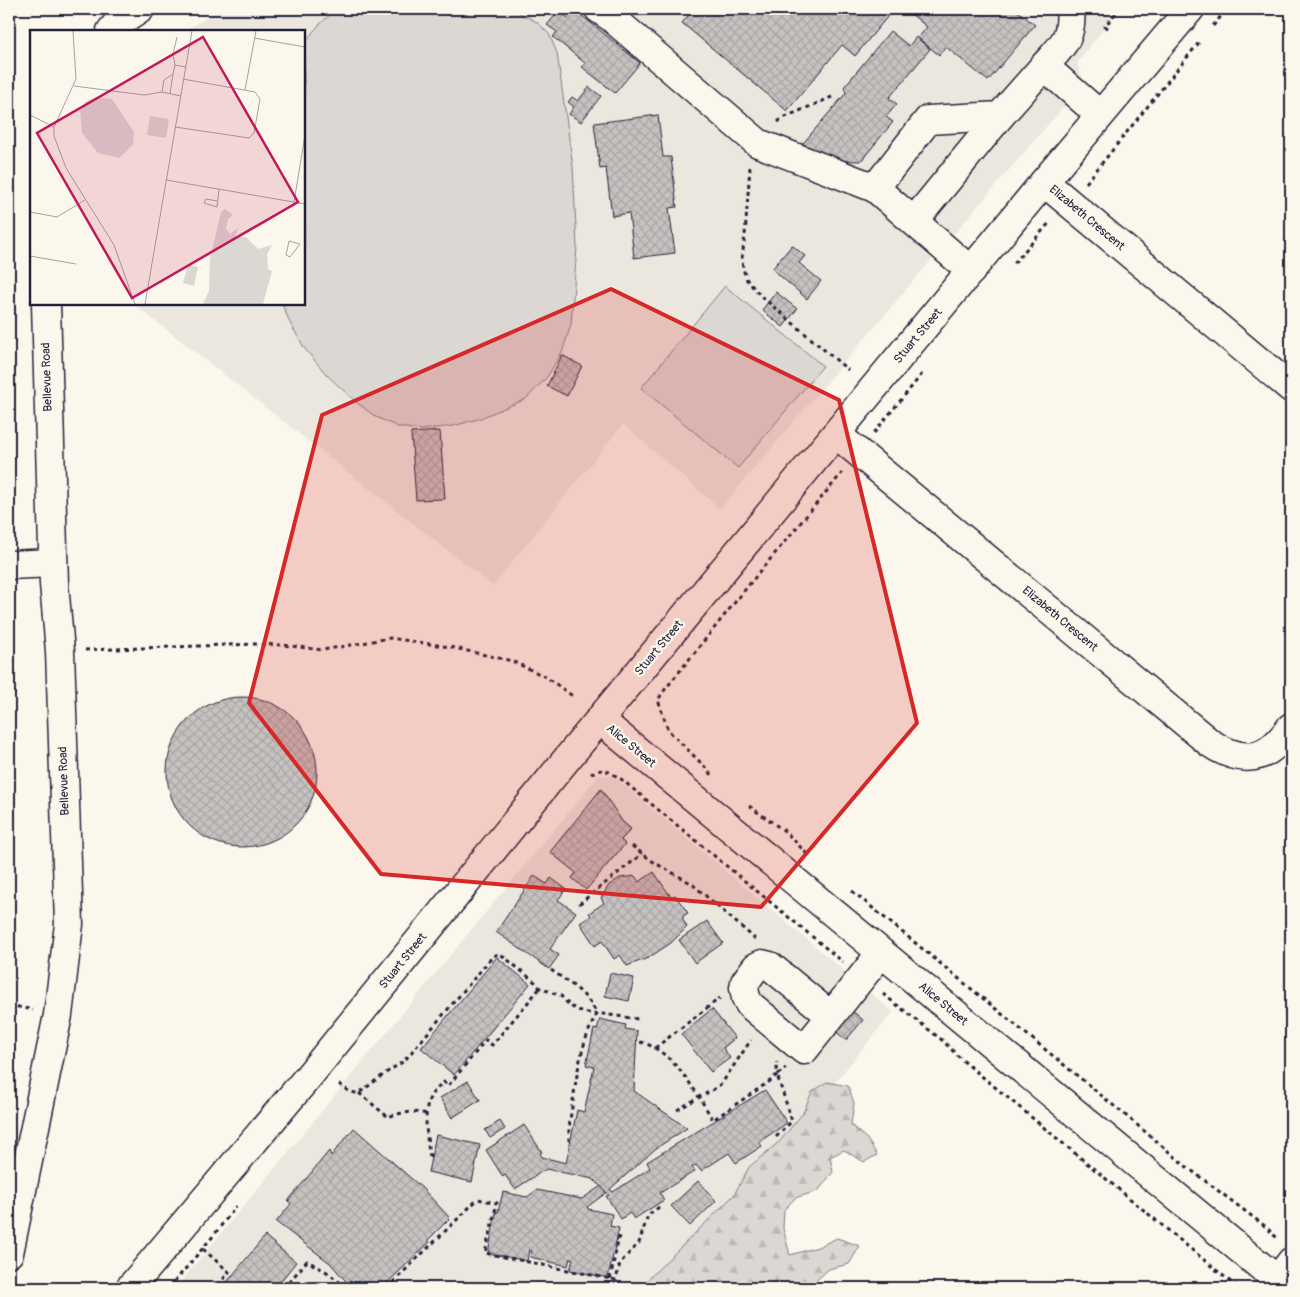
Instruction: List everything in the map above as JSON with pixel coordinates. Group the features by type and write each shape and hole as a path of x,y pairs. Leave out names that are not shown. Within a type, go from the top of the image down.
{"street":[{"path":"111,22 140,9"},
{"path":"600,9 758,143 875,188 971,271"},
{"path":"914,221 1000,116 1065,42 1071,27 1070,9"},
{"name":"Stuart Street","path":"130,1288 308,1077 1044,182 1190,9"},
{"path":"1044,66 1100,115"},
{"path":"875,188 928,120 1000,116"},
{"name":"Elizabeth Crescent","path":"1044,182 1291,388"},
{"name":"Bellevue Road","path":"9,1253 58,1015 69,924 60,651 53,563 46,305"},
{"name":"Elizabeth Crescent","path":"836,434 1202,737 1222,751 1243,757 1257,756 1269,750 1291,726"},
{"path":"9,565 53,563"},
{"name":"Alice Street","path":"600,720 881,953 1285,1269"},
{"path":"831,1016 881,953"}],"path":[{"path":"1108,9 1115,14"},
{"path":"1110,30 1105,26 1119,9"},
{"path":"1208,31 1227,9"},
{"path":"1010,268 1087,182 1202,39"},
{"path":"777,124 783,118 832,96"},
{"path":"750,162 742,258 747,280 762,297 848,370"},
{"path":"714,780 704,766 668,730 658,700 752,581 923,374"},
{"path":"84,650 256,644 323,650 390,638 450,647 512,662 546,676 574,697"},
{"path":"585,777 596,770 607,770 622,779 862,977 942,1040 961,1059 1238,1288"},
{"path":"745,803 786,832 810,858"},
{"path":"578,904 642,854"},
{"path":"846,886 1187,1167 1266,1228 1285,1269"},
{"path":"359,1093 404,1061 496,954 503,956 540,988 561,996 570,1006 592,1014 638,1019"},
{"path":"551,970 583,993 597,1014"},
{"path":"430,1157 426,1130 428,1107 432,1094 444,1082 448,1086 486,1040 492,1045 540,988"},
{"path":"655,1048 725,994"},
{"path":"569,1141 578,1065 597,1014"},
{"path":"677,1110 700,1098 722,1083 753,1038"},
{"path":"640,1042 655,1048 671,1061 700,1098 713,1120"},
{"path":"776,1137 792,1121 778,1075"},
{"path":"333,1090 344,1077"},
{"path":"339,1084 350,1092 359,1093 388,1117 415,1112 427,1114"},
{"path":"387,1288 478,1199 497,1203 484,1253 616,1280 620,1263 639,1243 648,1214 662,1206"},
{"path":"169,1288 237,1205"},
{"path":"610,1279 619,1236"},
{"path":"202,1249 229,1272 216,1288"},
{"path":"284,1288 306,1261 327,1272 347,1288"}],"highlighted area":[{"path":"611,289 839,400 917,723 761,907 381,874 249,703 322,415"}],"shaded area":[{"path":"220,9 1119,9 1077,63 1084,83 720,509 623,424 493,586 135,305 305,305 305,30 187,30"},
{"path":"599,775 614,777 893,1012 706,1239 633,1288 176,1288"}],"green space":[{"path":"338,9 512,9 537,22 549,34 557,53 573,167 577,247 571,324 563,350 547,377 526,399 478,419 453,426 421,430 398,427 376,417 356,402 327,375 305,349 290,323 282,305 305,305 305,43 328,16"},
{"path":"725,286 823,366 738,468 641,388"},
{"path":"827,1082 848,1086 854,1103 851,1125 867,1139 877,1155 864,1162 844,1150 830,1157 833,1172 818,1191 795,1198 784,1210 783,1228 790,1255 818,1247 837,1238 860,1246 849,1264 829,1269 810,1286 812,1288 639,1288 734,1195 749,1167 780,1141 803,1113 812,1092"}],"building":[{"path":"694,9 879,9 888,16 855,56 842,45 787,111 682,23"},
{"path":"905,9 1015,9 1035,25 988,81 946,47 939,55 918,38 927,27"},
{"path":"575,10 640,63 615,93 582,67 585,63 553,37 557,32 547,25 559,11 568,18"},
{"path":"890,31 909,46 916,37 930,49 889,98 897,104 886,117 893,122 861,161 814,160 799,148 846,93 844,87"},
{"path":"589,87 601,96 581,122 569,114 574,107 568,102 572,97 578,101"},
{"path":"658,115 663,157 671,157 677,207 669,208 675,253 634,258 629,213 612,216 606,168 600,169 594,123"},
{"path":"792,245 805,256 799,263 821,281 807,299 772,269"},
{"path":"776,292 797,309 783,327 762,310"},
{"path":"562,355 582,366 567,396 547,386"},
{"path":"440,431 445,499 416,500 411,433"},
{"path":"242,697 271,703 295,719 311,743 317,772 311,801 295,825 271,841 242,847 213,841 189,825 173,801 167,772 173,743 189,719 213,703"},
{"path":"601,789 622,821 631,829 621,840 625,844 586,890 572,878 576,873 550,852"},
{"path":"654,872 671,897 675,895 688,913 683,916 687,927 671,943 648,958 627,966 620,955 614,959 602,941 595,946 580,923 591,916 589,913 604,903 601,898 609,885 620,878 635,876 639,882"},
{"path":"534,876 547,884 551,878 566,889 558,900 576,912 550,949 559,955 549,969 496,932"},
{"path":"707,921 723,943 695,963 679,940"},
{"path":"497,957 530,984 454,1075 421,1048"},
{"path":"610,973 634,978 629,1001 605,996"},
{"path":"712,1009 735,1038 723,1048 730,1058 711,1072 681,1034"},
{"path":"851,1010 863,1020 846,1040 834,1030"},
{"path":"600,1019 626,1025 625,1029 637,1031 634,1091 687,1128 655,1149 610,1189 613,1192 650,1168 647,1162 765,1090 787,1123 759,1142 762,1146 736,1163 729,1153 701,1171 696,1165 692,1167 695,1171 660,1193 664,1200 634,1219 630,1213 621,1219 606,1196 609,1195 593,1179 546,1169 515,1189 505,1175 503,1177 486,1150 524,1125 542,1152 540,1153 542,1157 566,1163 577,1110 584,1112 594,1067 586,1065 594,1029 597,1030"},
{"path":"468,1081 480,1100 452,1118 440,1098"},
{"path":"500,1121 505,1129 490,1138 485,1130"},
{"path":"354,1128 422,1188 450,1218 428,1240 430,1242 382,1288 352,1288 330,1263 276,1222 291,1204 288,1201 329,1151 331,1156"},
{"path":"436,1135 480,1145 472,1182 428,1172"},
{"path":"698,1181 716,1201 690,1226 671,1206"},
{"path":"601,1186 606,1193 587,1207 588,1209 612,1214 610,1226 619,1228 608,1278 570,1270 573,1259 570,1258 568,1266 530,1257 532,1251 529,1250 527,1261 488,1253 496,1212 498,1212 503,1192 527,1197 537,1190 582,1199"},
{"path":"265,1236 296,1262 275,1288 222,1288"}]}
